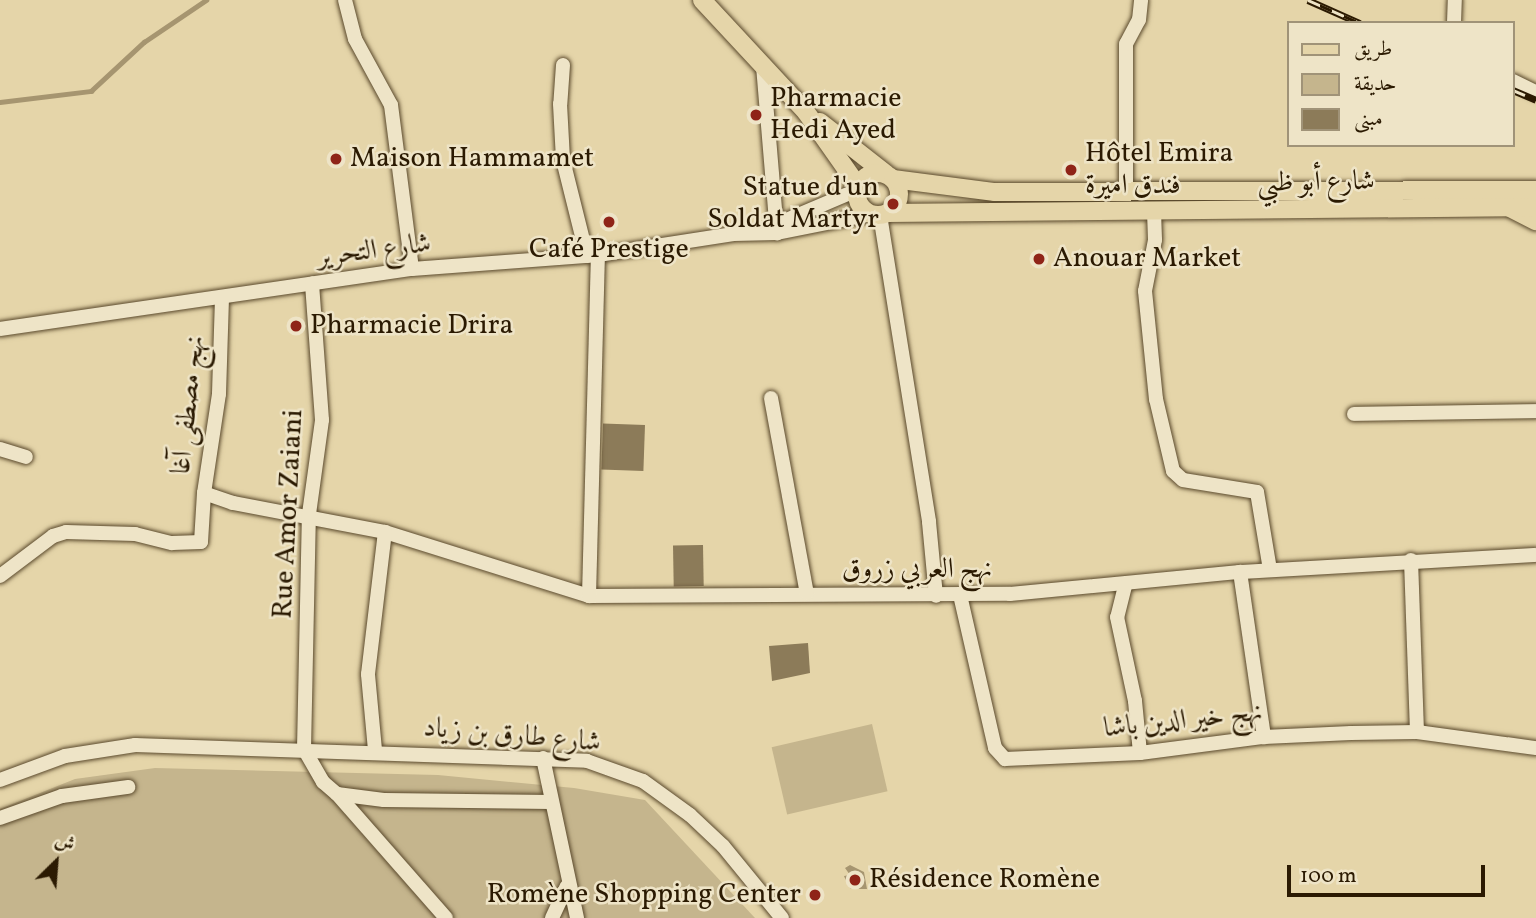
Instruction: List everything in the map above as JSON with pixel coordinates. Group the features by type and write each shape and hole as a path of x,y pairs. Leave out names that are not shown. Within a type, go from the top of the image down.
{"main road":[{"path":"702,0 806,112 857,188 859,204 879,214 899,193 889,176 806,112"},
{"path":"857,188 869,174 889,176"},
{"name":"شارع أبو ظبي","path":"889,176 995,192 1536,190"},
{"path":"1217,192 1218,211"},
{"path":"1507,206 1536,221"},
{"name":"شارع أبو ظبي","path":"879,214 1536,206"}],"street":[{"path":"345,0 355,39 391,105 412,270"},
{"path":"1126,192 1126,44 1139,20 1141,0"},
{"path":"1454,21 1455,0"},
{"path":"563,65 563,160 593,255 589,596"},
{"path":"763,66 776,229"},
{"path":"1515,82 1536,92"},
{"name":"شارع التحرير","path":"776,229 857,188"},
{"path":"1154,211 1155,240 1144,291 1156,399 1173,471 1183,480 1257,492 1270,570"},
{"path":"879,214 929,522 936,596"},
{"name":"شارع التحرير","path":"0,329 312,283 412,270 593,255 879,214"},
{"name":"Rue Amor Zaiani","path":"304,749 309,514 322,420 312,283"},
{"name":"نهج مصطفى آغا","path":"222,298 219,394 204,493 248,506 309,514"},
{"path":"771,398 807,594"},
{"path":"1354,414 1536,411"},
{"path":"0,449 26,457"},
{"path":"0,576 53,536 66,532 135,534 172,543 201,542 204,493"},
{"name":"نهج العربي زروق","path":"309,514 384,532 589,596 960,596 1125,586 1240,572 1411,560 1536,555"},
{"path":"375,750 368,674 384,532"},
{"path":"1411,560 1417,732"},
{"path":"1240,572 1264,737"},
{"path":"1125,586 1117,617 1135,701 1140,752"},
{"name":"نهج خير الدين باشا","path":"960,596 995,748 1001,757 1140,752 1264,737 1417,732 1536,748"},
{"name":"شارع طارق بن زياد","path":"0,780 65,756 135,745 375,750 587,761 643,781 690,815 723,846 782,918"},
{"path":"304,749 323,782 337,794 446,918"},
{"path":"543,758 567,886 577,918"},
{"path":"0,818 62,796 128,788"},
{"path":"337,794 384,800 551,802"},
{"path":"552,918 567,886"}],"green space":[{"path":"872,724 888,791 787,814 772,747"},
{"path":"155,768 438,775 574,788 645,800 755,918 0,918 0,809 75,779"}],"shaded area":[{"name":"Résidence Romène","path":"850,865 864,872 867,889 851,889 844,876 850,875 845,868"}],"building":[{"path":"603,424 645,425 643,471 601,470"},
{"path":"703,545 704,586 674,587 673,546"},
{"path":"808,643 810,673 772,681 769,646"}],"waterway":[{"path":"0,102 91,91 144,42 206,0"}],"railway":[{"path":"1308,0 1355,21"},
{"path":"1515,91 1536,100"}],"place":[{"name":"Pharmacie Hedi Ayed","path":"756,115"},
{"name":"Maison Hammamet","path":"336,159"},
{"name":"Hôtel Emira فندق اميرة","path":"1071,170"},
{"name":"Statue d'un Soldat Martyr","path":"893,204"},
{"name":"Café Prestige","path":"609,222"},
{"name":"Anouar Market","path":"1039,259"},
{"name":"Pharmacie Drira","path":"296,326"},
{"name":"Résidence Romène","path":"855,880"},
{"name":"Romène Shopping Center","path":"815,895"}]}
